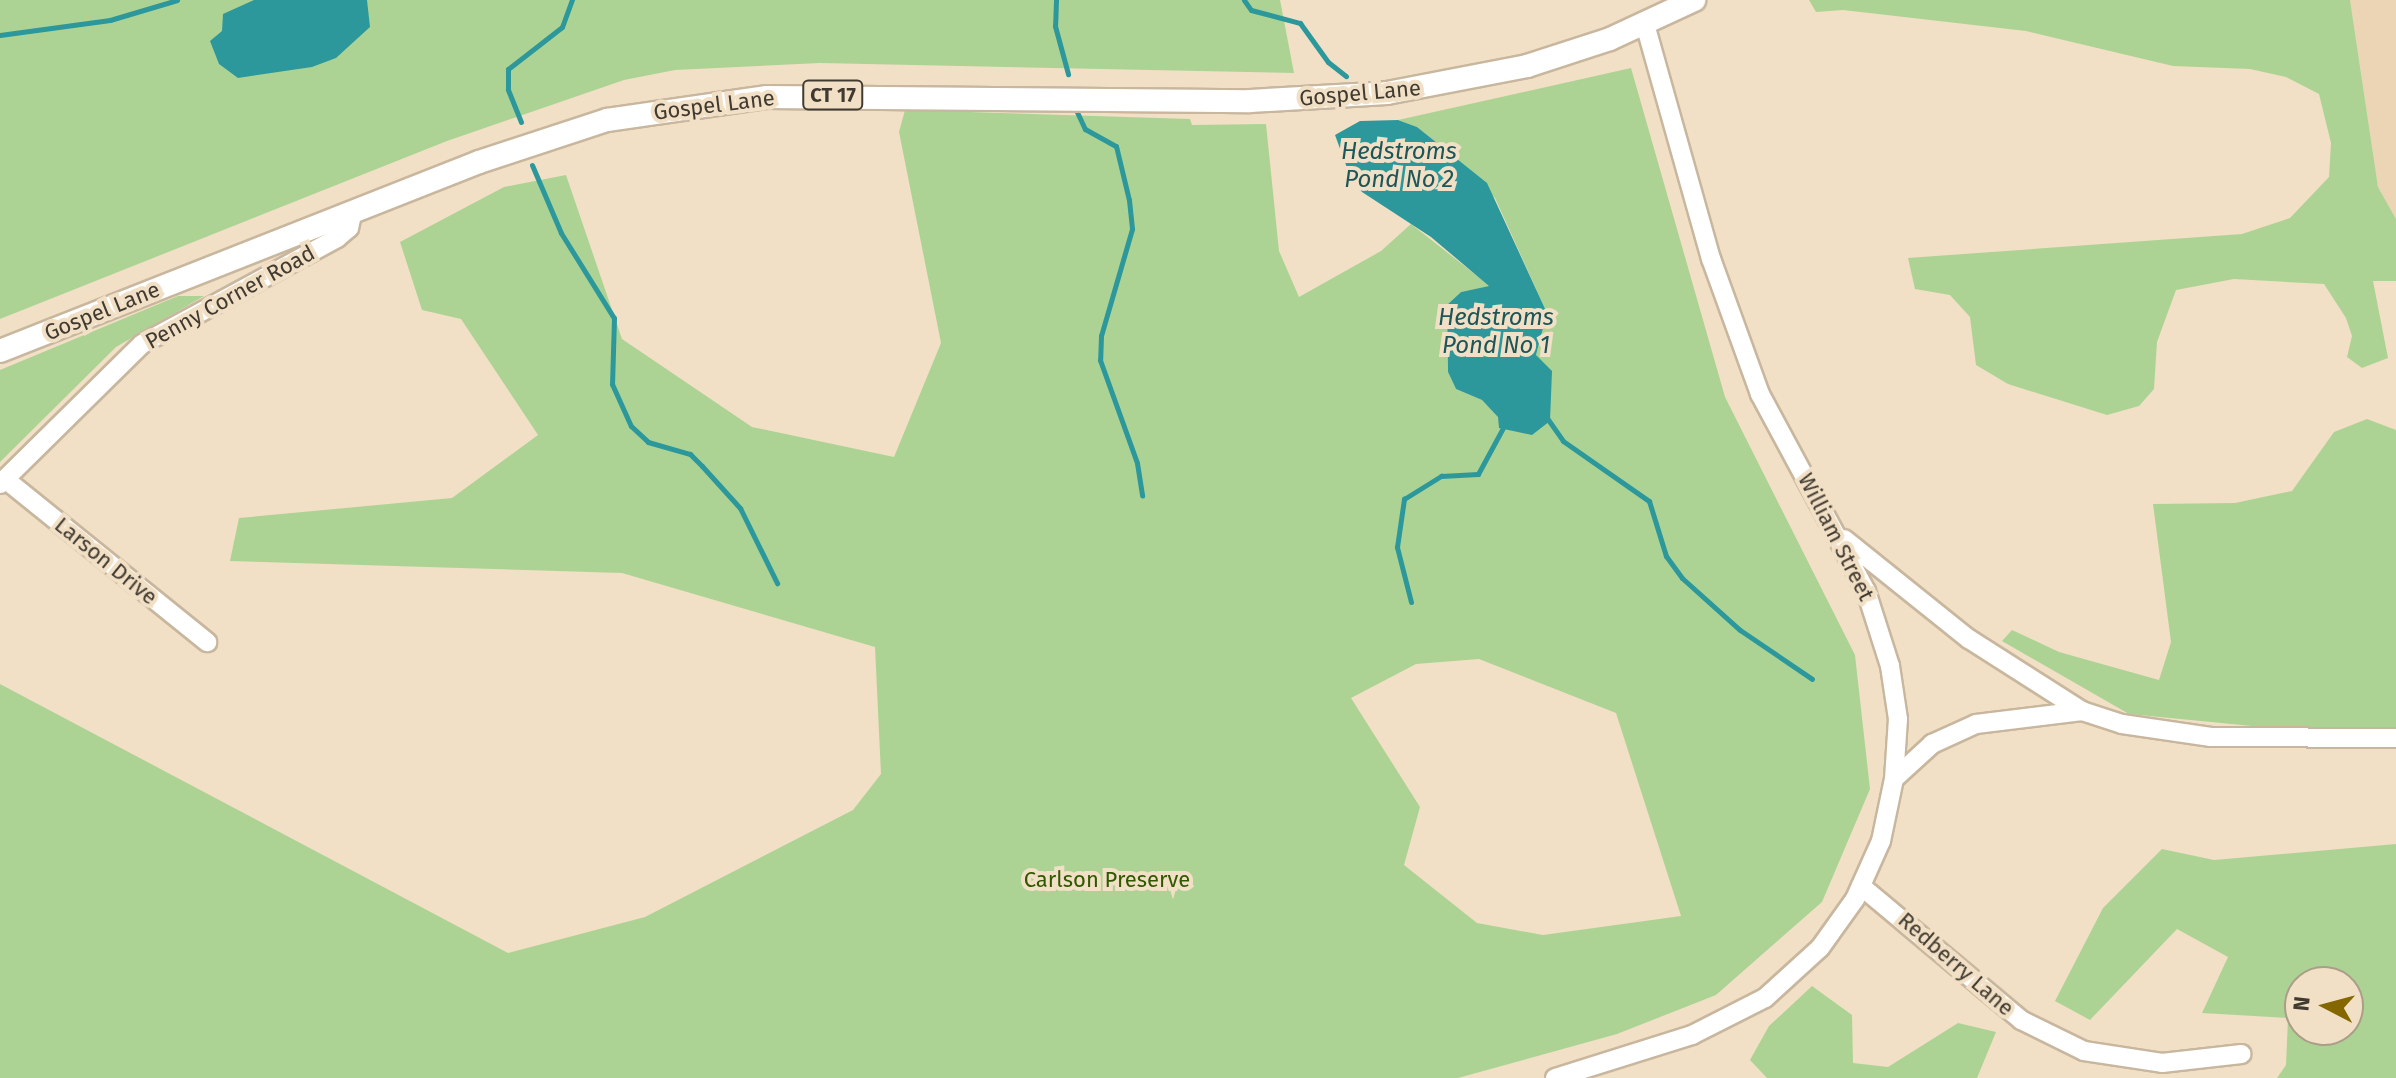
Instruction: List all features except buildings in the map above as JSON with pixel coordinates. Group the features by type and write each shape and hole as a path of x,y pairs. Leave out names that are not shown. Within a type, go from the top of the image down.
{"main road":[{"name":"Gospel Lane","path":"0,351 545,138 672,107 855,94 1250,101 1387,93 1527,66 1645,24 1674,5 1694,0"}],"street":[{"name":"William Street","path":"1555,1078 1692,1035 1765,998 1820,948 1861,886 1881,841 1894,779 1898,719 1890,666 1866,591 1760,394 1711,259 1645,24"},
{"name":"Penny Corner Road","path":"3,482 142,344 337,238 349,228 353,211"},
{"name":"Larson Drive","path":"3,482 207,642"},
{"path":"1836,531 1896,586 1969,639 2082,711 2122,724 2211,737 2396,738"},
{"path":"1894,779 1932,744 1976,724 2082,711"},
{"name":"Redberry Lane","path":"1861,886 2021,1020 2084,1051 2162,1063 2241,1054"}],"shaded area":[{"path":"2350,0 2396,0 2396,219 2378,187"}],"green space":[{"path":"0,0 1280,0 1294,73 820,63 675,70 624,80 447,141 0,319"},
{"path":"1809,0 2350,0 2378,187 2396,219 2396,281 2373,281 2388,358 2362,368 2347,357 2352,336 2346,318 2324,284 2234,279 2176,290 2157,342 2154,389 2139,406 2107,415 2008,384 1976,365 1970,317 1950,295 1915,289 1908,258 2242,234 2290,218 2329,177 2331,143 2319,94 2286,77 2250,69 2173,66 2026,31 1843,10 1816,12"},
{"name":"Carlson Preserve","path":"1631,68 1725,397 1855,655 1870,789 1822,902 1716,995 1617,1034 1458,1078 0,1078 0,684 508,953 645,917 853,810 881,774 875,647 622,573 230,561 239,518 452,498 538,435 461,319 422,310 400,242 504,187 566,175 622,339 752,427 894,457 941,343 899,132 905,110 1190,119 1192,125 1266,124 1279,251 1299,297 1381,251 1411,224 1490,286 1461,292 1447,305 1448,372 1456,389 1482,400 1499,417 1536,355 1547,313 1495,198 1417,127 1398,120","holes":["1479,659 1616,713 1681,916 1543,935 1477,923 1404,865 1420,807 1351,698 1416,664"]},
{"path":"178,296 204,296 116,347 0,462 0,370"},
{"path":"2367,419 2396,430 2396,729 2293,730 2129,714 2002,641 2012,630 2059,652 2159,680 2171,642 2153,504 2235,503 2292,491 2334,432"},
{"path":"2396,844 2396,1078 2277,1078 2286,1065 2287,1046 2364,1046 2364,966 2284,966 2284,1018 2202,1013 2228,957 2177,929 2090,1020 2055,1001 2103,908 2162,849 2214,860"},
{"path":"1812,986 1852,1015 1853,1063 1888,1067 1958,1023 1996,1032 1977,1078 1767,1078 1750,1060 1769,1026"}],"water":[{"path":"254,0 367,0 370,27 336,58 312,67 238,78 219,64 210,41 222,31 223,14"},
{"path":"1398,120 1417,127 1487,183 1547,313 1536,355 1552,371 1550,421 1532,435 1499,428 1498,417 1482,400 1456,389 1448,372 1447,305 1461,292 1489,286 1431,237 1362,192 1350,176 1335,135 1360,121"}],"waterway":[{"path":"0,35 110,20 177,0"},
{"path":"521,122 508,89 508,69 562,27 572,0"},
{"path":"1056,0 1055,26 1068,74"},
{"path":"1244,0 1251,10 1300,23 1328,62 1346,76"},
{"path":"1077,112 1085,129 1116,146 1129,200 1132,229 1101,336 1100,360 1137,463 1142,496"},
{"path":"532,165 561,233 614,318 612,384 631,426 648,442 690,454 702,466 740,508 777,583"},
{"path":"1547,418 1563,441 1649,501 1666,556 1682,578 1740,630 1812,679"},
{"path":"1411,602 1397,547 1404,499 1441,476 1478,474 1505,424"}],"water label":[{"name":"Hedstroms Pond No 2","path":"1399,166"},
{"name":"Hedstroms Pond No 1","path":"1496,332"}]}
